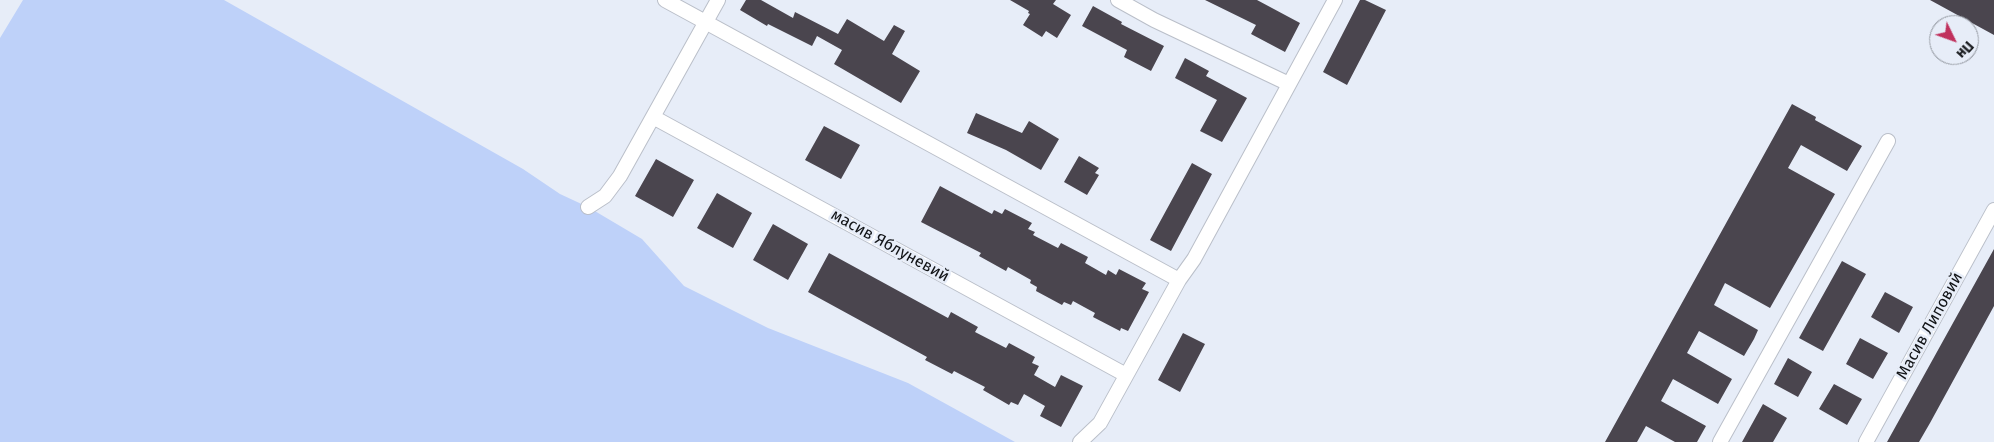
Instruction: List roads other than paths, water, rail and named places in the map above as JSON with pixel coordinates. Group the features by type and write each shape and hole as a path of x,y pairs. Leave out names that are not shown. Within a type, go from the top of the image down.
{"street":[{"path":"665,0 1179,280"},
{"path":"588,208 605,196 620,176 718,0"},
{"path":"1118,0 1154,20 1289,84"},
{"path":"1080,442 1100,423 1179,280 1194,259 1335,0"},
{"name":"масив Яблуневий","path":"653,117 1126,375"},
{"path":"1720,442 1888,141"},
{"name":"Масив Липовий","path":"1866,442 1994,210"}]}
